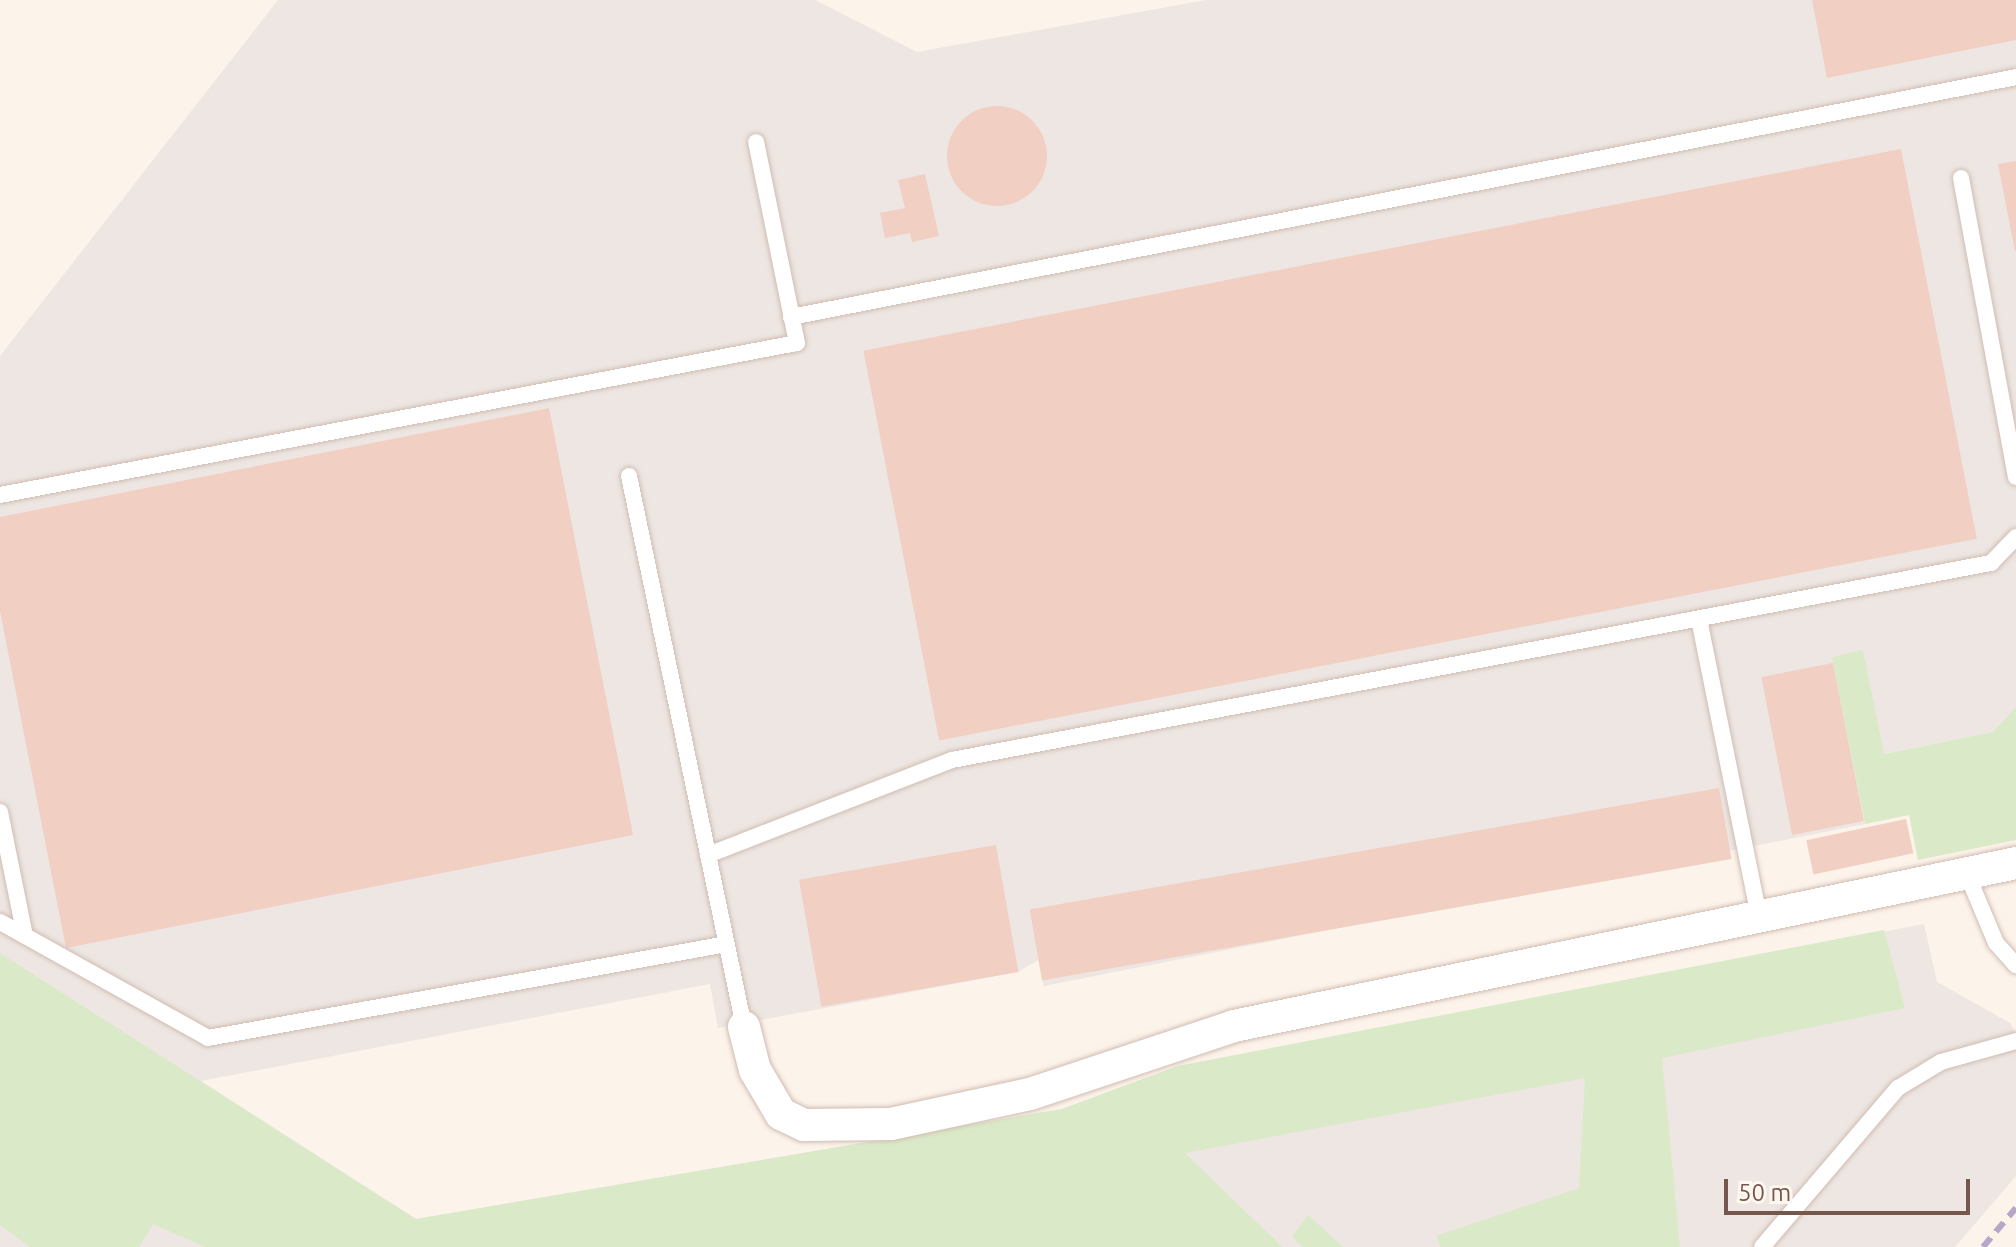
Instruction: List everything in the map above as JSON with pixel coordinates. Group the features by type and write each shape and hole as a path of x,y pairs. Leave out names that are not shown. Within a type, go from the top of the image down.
{"street":[{"path":"744,1027 755,1070 781,1114 804,1125 891,1124 1030,1094 1234,1026 2016,863"}],"lane":[{"path":"791,317 2016,77"},
{"path":"0,495 797,343 756,142"},
{"path":"1961,178 2016,477"},
{"path":"629,476 744,1027"},
{"path":"708,855 952,760 1991,563 2016,537"},
{"path":"1699,619 1759,917"},
{"path":"0,812 25,936"},
{"path":"1967,874 1985,923 2016,965"},
{"path":"0,922 208,1038 727,944"},
{"path":"1762,1247 1898,1088 1941,1062 2016,1041"}],"shaded area":[{"path":"278,0 815,0 917,52 1206,0 2016,0 2016,707 1994,732 1883,754 1863,651 1833,657 1865,824 1044,986 1038,960 1018,972 718,1028 710,984 201,1081 416,1219 1062,1109 1178,1066 1924,924 1937,982 2010,1023 2016,1034 2016,1176 1955,1247 0,1247 0,356"}],"green space":[{"path":"1863,650 1884,754 1993,732 2016,707 2016,840 1918,860 1909,815 1865,824 1832,657"},
{"path":"1884,930 1905,1008 1662,1058 1680,1247 1441,1247 1436,1236 1579,1188 1585,1078 1185,1153 1282,1247 205,1247 153,1224 139,1247 30,1247 0,1225 0,953 416,1219 1062,1109 1178,1066"},
{"path":"1308,1215 1343,1247 1303,1247 1292,1237"}],"building":[{"path":"1812,0 2016,0 2016,40 1827,78"},
{"path":"997,106 1025,114 1039,128 1047,156 1039,184 1025,198 997,206 969,198 955,184 947,156 955,128 969,114"},
{"path":"1901,149 1977,539 939,740 863,351"},
{"path":"2016,161 2016,251 2015,251 1998,164"},
{"path":"925,174 939,236 912,242 910,233 885,238 880,213 905,208 898,180"},
{"path":"549,408 633,835 66,948 0,611 0,517"},
{"path":"1833,663 1864,821 1792,835 1761,677"},
{"path":"1719,788 1732,859 1042,980 1030,910"},
{"path":"1906,819 1913,853 1814,874 1806,840"},
{"path":"996,845 1018,972 821,1007 799,880"}],"railway":[{"path":"1983,1247 2016,1208"}]}
